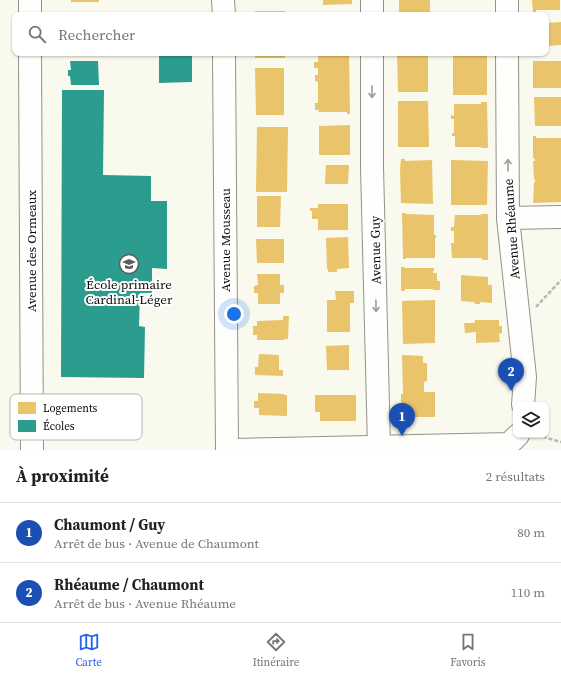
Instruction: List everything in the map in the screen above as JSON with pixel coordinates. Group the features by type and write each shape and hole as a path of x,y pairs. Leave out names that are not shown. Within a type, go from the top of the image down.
{"street":[{"path":"30,0 30,12"},
{"path":"223,0 224,12"},
{"path":"372,0 372,12"},
{"path":"507,0 507,12"},
{"name":"Avenue des Ormeaux","path":"30,56 32,394"},
{"name":"Avenue Mousseau","path":"224,56 227,450"},
{"name":"Avenue Guy","path":"372,56 372,167 380,446"},
{"name":"Avenue Rhéaume","path":"507,56 508,218 525,377 523,402"},
{"path":"508,218 561,217"},
{"path":"234,450 380,446 426,448 510,444 515,438"},
{"name":"Avenue des Ormeaux","path":"32,440 32,450"}],"path":[{"path":"519,324 561,280"},
{"path":"547,438 561,442"}],"building: Logements":[{"path":"71,0 99,0 99,2 71,2"},
{"path":"323,0 352,0 352,4 323,5"},
{"path":"399,0 430,0 430,12 399,12"},
{"path":"532,0 560,0 560,10 536,10 536,12 533,12"},
{"path":"255,11 285,11 285,12"},
{"path":"561,22 561,45 549,46 549,23"},
{"path":"255,56 285,56 285,58 255,58"},
{"path":"318,56 349,56 350,114 347,114 347,112 318,112 319,110 315,110 315,103 318,103 318,82 315,81 315,75 318,75 318,68 314,68 314,62 318,62"},
{"path":"397,56 428,56 428,92 398,92"},
{"path":"453,56 487,56 487,95 453,95"},
{"path":"533,61 561,61 561,88 533,88"},
{"path":"255,68 284,68 284,115 256,115"},
{"path":"534,97 561,97 561,126 535,126"},
{"path":"398,101 428,101 429,147 398,147"},
{"path":"481,102 487,102 488,148 455,147 455,136 452,136 452,133 454,133 454,119 451,119 451,115 454,116 454,104 481,104"},
{"path":"350,125 350,155 319,155 319,126"},
{"path":"257,127 288,127 287,192 256,192"},
{"path":"533,136 536,136 536,138 561,138 561,202 533,203 535,179 533,161 535,161 533,158"},
{"path":"401,159 405,159 405,161 432,160 433,204 401,203"},
{"path":"451,160 488,161 487,205 451,205"},
{"path":"326,165 349,165 348,184 325,184"},
{"path":"257,196 281,196 280,227 257,227"},
{"path":"318,204 348,204 348,230 318,230 318,219 312,219 312,211 310,211 310,208 318,208"},
{"path":"402,213 434,215 434,235 436,235 435,258 403,259"},
{"path":"488,214 488,260 482,260 482,258 452,258 451,243 454,243 454,231 451,231 451,227 454,227 455,215"},
{"path":"348,237 349,268 337,269 337,272 328,272 326,238"},
{"path":"256,239 284,239 284,263 257,263"},
{"path":"401,267 434,268 433,273 437,273 437,281 440,281 440,290 405,289 405,291 401,291"},
{"path":"257,274 280,274 280,285 284,285 284,293 280,293 280,304 258,304 258,293 254,293 254,286 258,285"},
{"path":"461,275 488,277 488,285 492,285 492,303 480,302 480,304 475,304 474,302 461,301"},
{"path":"335,291 354,291 354,303 350,303 350,332 327,332 327,300 336,300"},
{"path":"435,300 435,343 403,344 402,301"},
{"path":"283,316 289,316 288,339 257,340 257,335 253,335 253,326 257,326 257,321 283,320"},
{"path":"475,320 499,320 499,326 502,326 502,333 499,334 500,342 476,343 476,332 465,333 464,323 474,323"},
{"path":"349,345 349,370 327,370 326,346"},
{"path":"259,354 279,355 279,370 283,370 283,376 255,375 255,367 258,367"},
{"path":"402,355 423,356 423,363 427,363 427,381 424,382 424,392 435,392 435,417 401,418 401,394 403,394"},
{"path":"258,393 287,395 287,416 259,415 259,408 254,408 254,401 258,401"},
{"path":"315,395 356,395 356,421 320,421 320,412 315,412"}],"building: Écoles":[{"path":"159,56 192,56 192,82 159,83"},
{"path":"70,61 98,61 99,85 71,85 70,76 68,76 68,70 71,70"},
{"path":"62,90 104,90 103,175 151,176 151,201 167,201 167,269 152,268 152,293 140,293 139,326 145,327 144,378 61,377"}],"place":[{"name":"École primaire Cardinal-Léger","path":"129,264"},
{"name":"Rhéaume / Chaumont","path":"511,391"},
{"name":"Chaumont / Guy","path":"402,436"}]}
